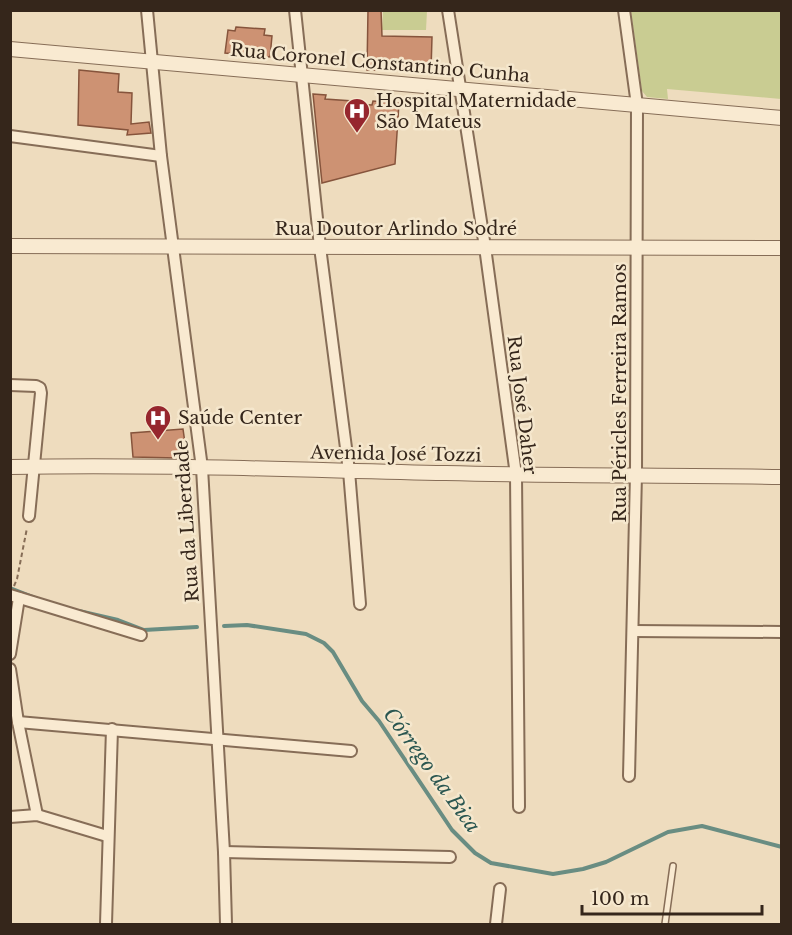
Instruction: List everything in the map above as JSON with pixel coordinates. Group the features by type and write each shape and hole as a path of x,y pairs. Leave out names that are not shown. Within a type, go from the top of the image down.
{"street":[{"name":"Rua da Liberdade","path":"147,10 161,156 202,468 226,924"},
{"path":"295,10 320,247 349,471 360,604"},
{"name":"Rua José Daher","path":"448,10 485,247 516,475 519,807"},
{"name":"Rua Péricles Ferreira Ramos","path":"624,10 637,105 636,474 629,776"},
{"name":"Rua Coronel Constantino Cunha","path":"10,49 782,118"},
{"path":"10,135 161,156"},
{"name":"Rua Doutor Arlindo Sodré","path":"10,246 782,248"},
{"path":"10,385 36,386 41,390 29,516"},
{"name":"Avenida José Tozzi","path":"10,467 782,477"},
{"path":"10,654 15,596 141,635"},
{"path":"633,631 782,632"},
{"path":"10,669 37,815"},
{"path":"18,722 351,751"},
{"path":"106,924 112,729"},
{"path":"10,817 37,815 107,836"},
{"path":"224,852 450,857"},
{"path":"496,924 500,889"}],"lane":[{"path":"665,924 674,866"}],"path":[{"path":"17,579 29,516"}],"green space":[{"path":"383,11 427,11 426,30 382,30"},
{"path":"631,11 781,11 781,99 667,89 668,99 647,97 642,91"}],"building":[{"path":"368,10 381,10 382,36 432,37 431,71 367,70"},
{"path":"236,27 265,29 264,35 272,36 270,57 225,53 228,30 235,31"},
{"path":"79,70 119,74 118,92 132,93 131,124 149,122 151,133 127,135 128,130 78,125"},
{"name":"Hospital Maternidade São Mateus","path":"313,94 326,95 325,99 353,101 353,104 372,105 373,101 399,103 395,164 322,183"},
{"name":"Saúde Center","path":"183,429 186,450 177,458 133,457 131,433"}],"waterway":[{"name":"Córrego da Bica","path":"10,588 38,599"},
{"name":"Córrego da Bica","path":"79,611 118,620 144,630 197,627"},
{"name":"Córrego da Bica","path":"224,626 247,625 306,634 324,643 333,652 362,701 379,721 452,830 475,853 491,863 553,874 583,869 606,862 668,832 702,826 782,847"}],"place":[{"name":"Hospital Maternidade São Mateus","path":"357,134"},
{"name":"Saúde Center","path":"158,441"}]}
